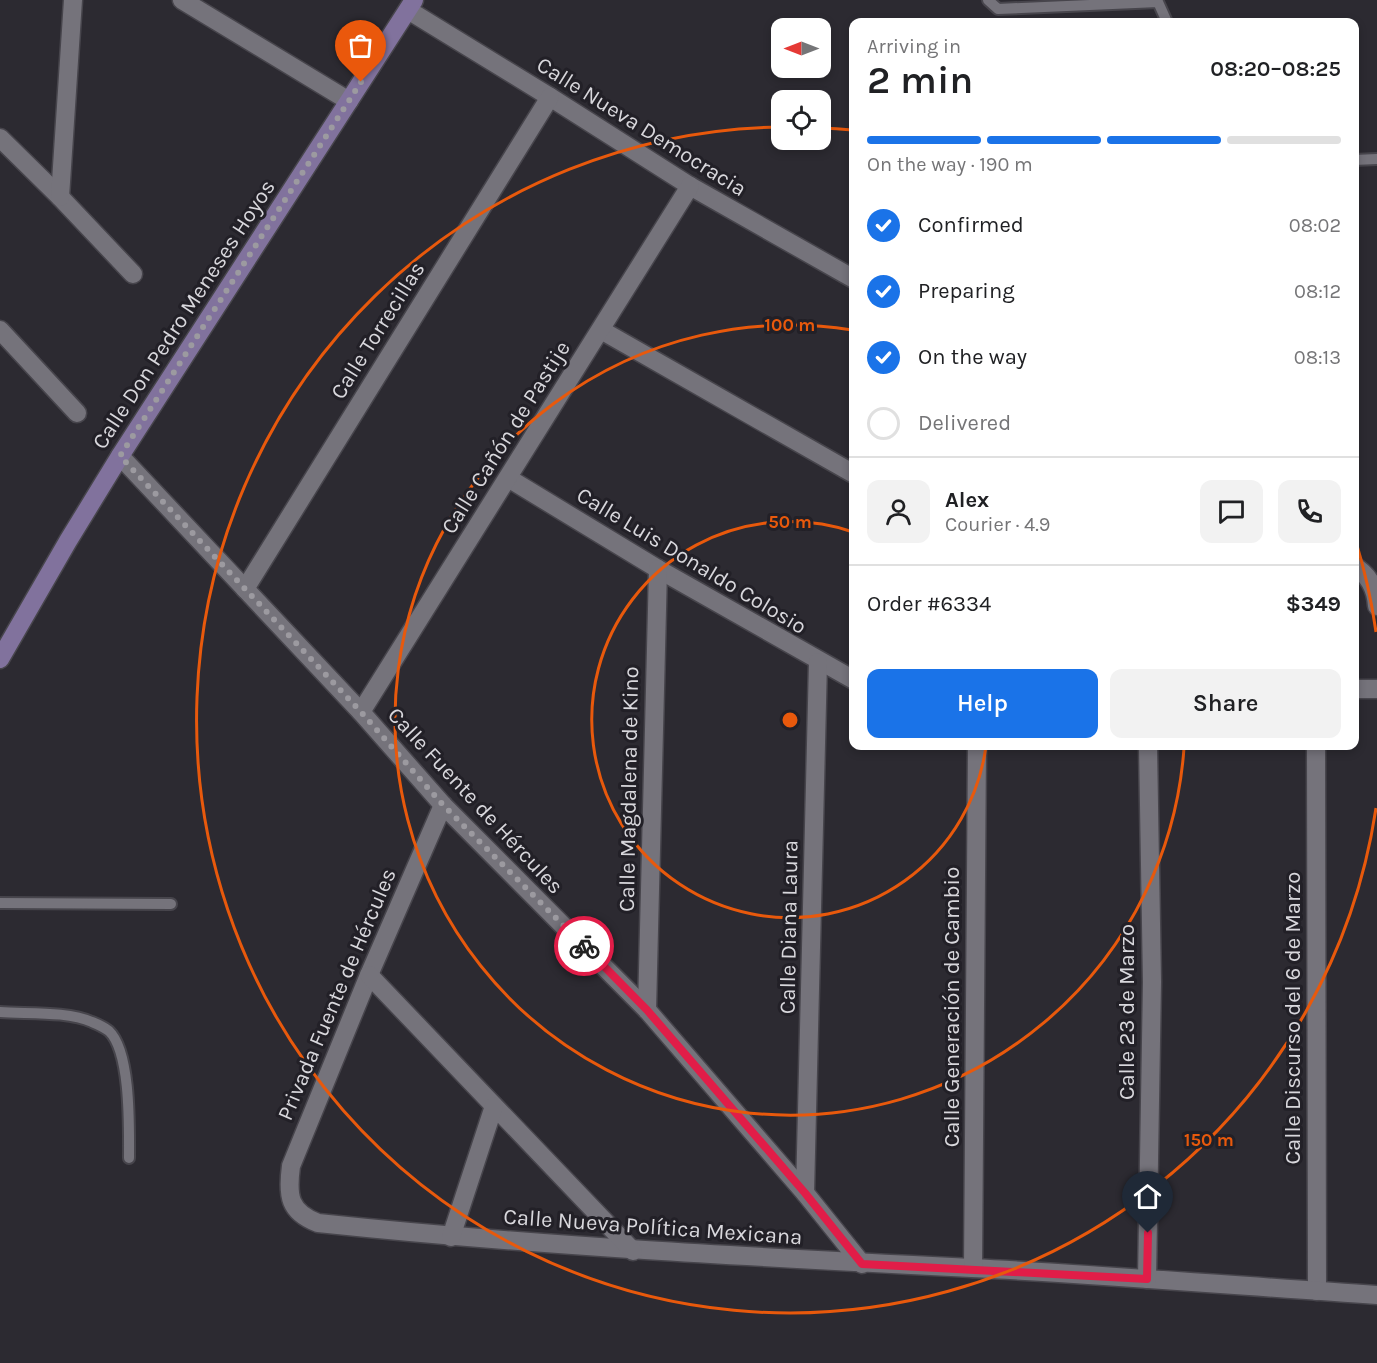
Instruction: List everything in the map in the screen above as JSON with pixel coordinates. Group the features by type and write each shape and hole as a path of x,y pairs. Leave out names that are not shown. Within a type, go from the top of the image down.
{"street":[{"path":"60,197 74,0"},
{"path":"182,0 349,100"},
{"name":"Calle Don Pedro Meneses Hoyos","path":"0,659 6,636 411,5"},
{"name":"Calle Nueva Democracia","path":"411,5 690,186 849,276"},
{"name":"Calle Torrecillas","path":"245,589 550,97"},
{"path":"0,138 133,274"},
{"name":"Calle Cañón de Pastije","path":"361,712 690,186"},
{"path":"0,330 77,413"},
{"path":"601,330 849,471"},
{"name":"Calle Fuente de Hércules","path":"120,456 361,712 443,805 647,1010 805,1193 862,1264"},
{"name":"Calle Luis Donaldo Colosio","path":"508,478 658,569 818,662 849,678"},
{"name":"Calle Magdalena de Kino","path":"647,1010 658,569"},
{"path":"1359,569 1372,583 1377,597 1377,606"},
{"name":"Calle Diana Laura","path":"805,1193 818,662"},
{"path":"1359,689 1377,688"},
{"name":"Calle Generación de Cambio","path":"973,1268 977,750"},
{"name":"Calle 23 de Marzo","path":"1147,1279 1152,982 1148,750"},
{"name":"Calle Discurso del 6 de Marzo","path":"1316,750 1317,1291"},
{"name":"Privada Fuente de Hércules","path":"292,1205 288,1182 291,1166 369,975 443,805"},
{"path":"369,975 633,1251"},
{"path":"451,1237 494,1106"},
{"name":"Calle Nueva Política Mexicana","path":"292,1205 304,1217 318,1223 451,1237 633,1251 973,1268 1377,1295"}],"lane":[{"path":"988,0 998,9 1158,1 1165,18"},
{"path":"1359,160 1377,159"},
{"path":"0,903 171,904"},
{"path":"0,1012 91,1021 110,1032 119,1051 125,1074 129,1105 129,1158"}],"way so far":[{"path":"361,82 120,456 361,712 443,805 584,946"}],"route":[{"path":"584,946 647,1010 805,1193 862,1264 973,1268 1147,1279 1148,1233"}]}
